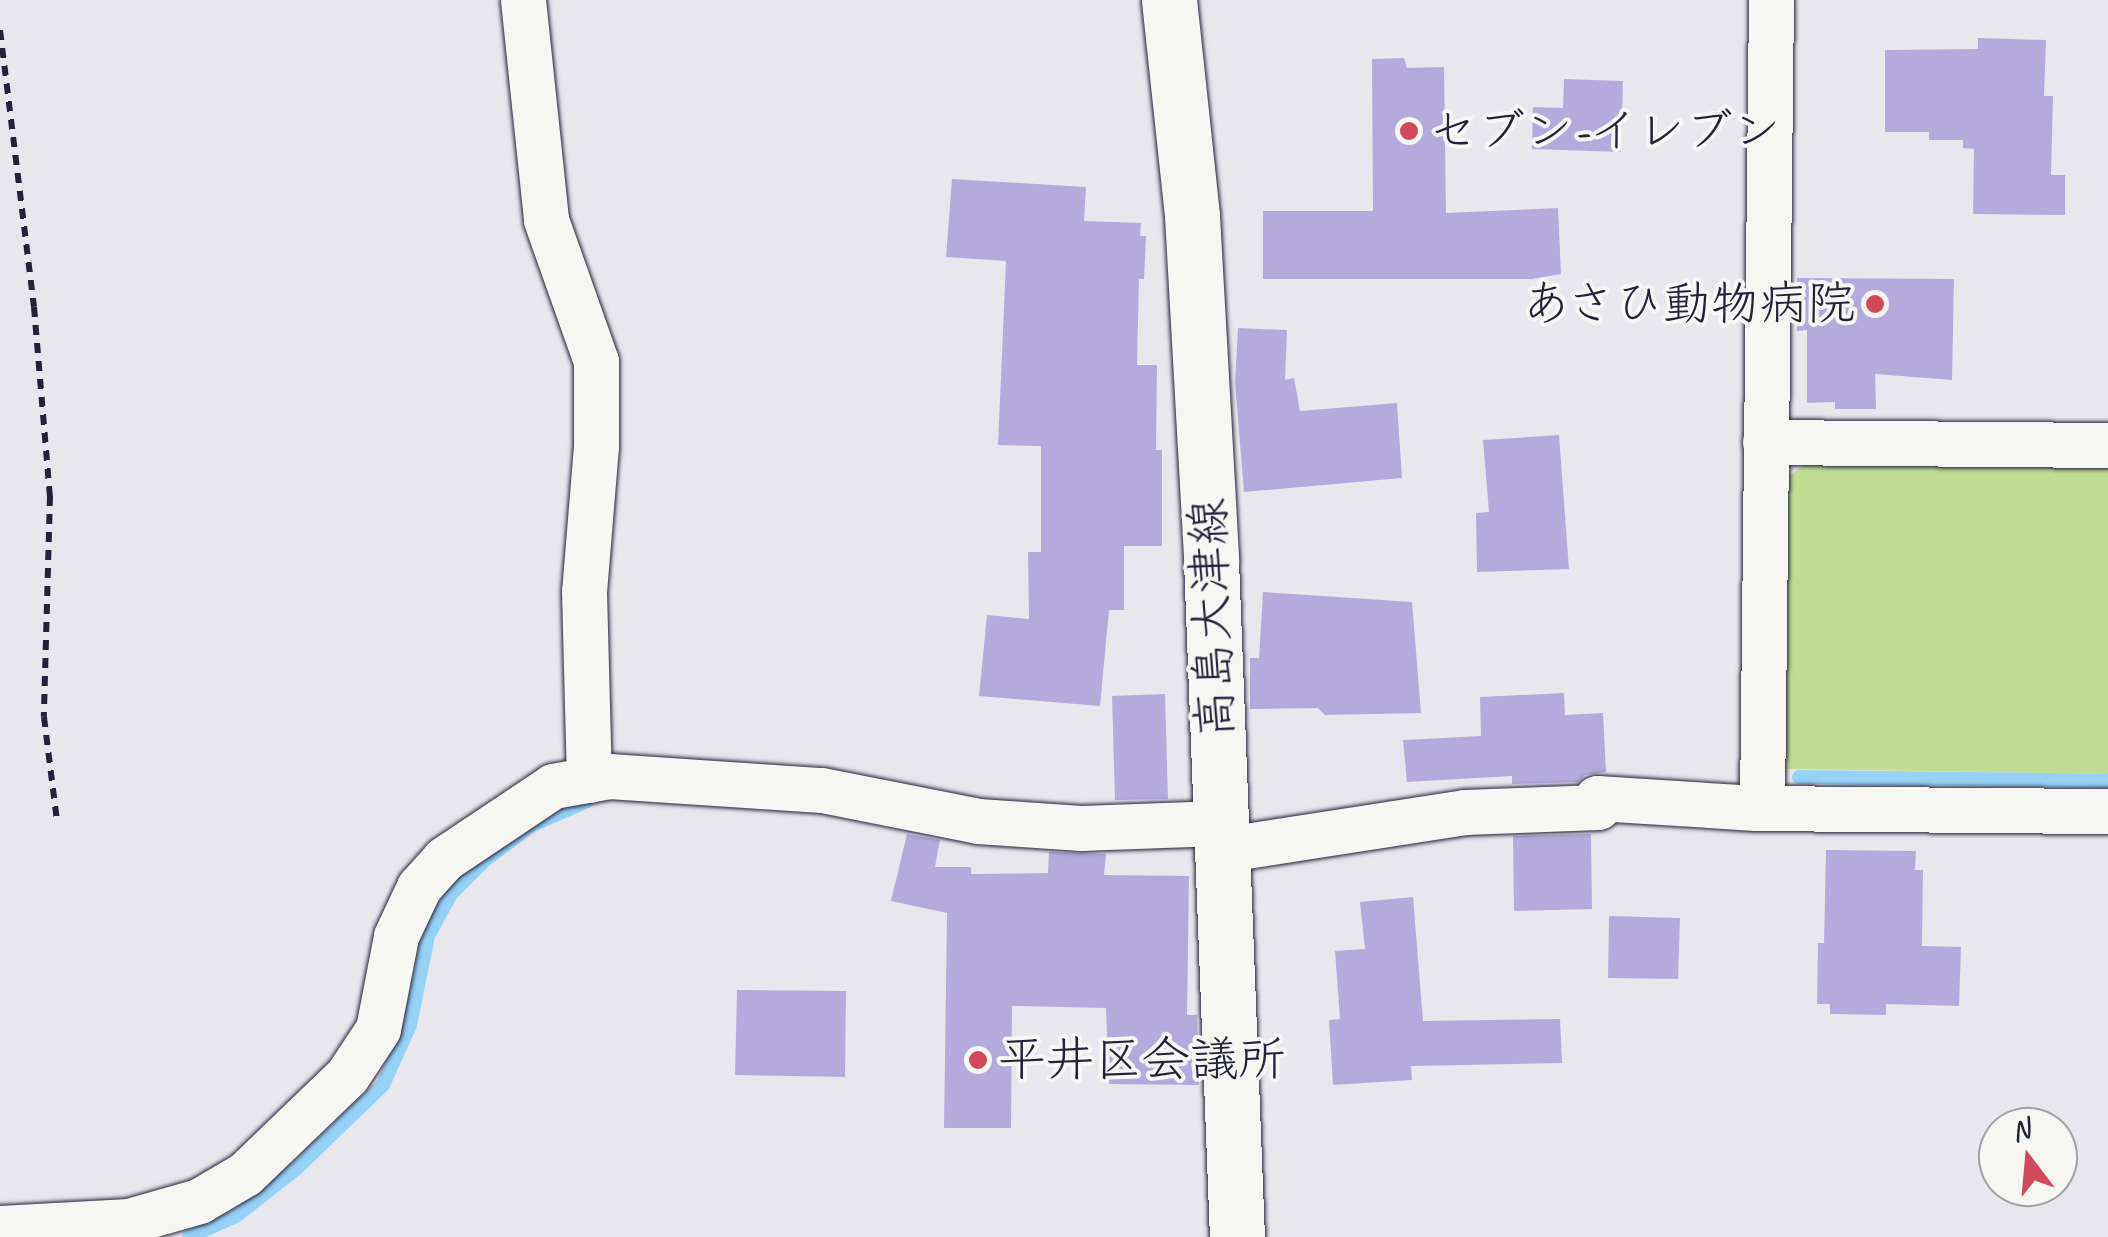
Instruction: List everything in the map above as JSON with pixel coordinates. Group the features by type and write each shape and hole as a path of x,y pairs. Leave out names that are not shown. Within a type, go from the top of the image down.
{"main road":[{"name":"高島大津線","path":"1168,0 1193,235 1211,560 1237,1237"}],"street":[{"path":"523,0 546,220 596,361 596,446 584,591 589,780"},
{"path":"1762,805 1771,0"},
{"path":"1765,442 2108,446"},
{"path":"0,1228 128,1221 199,1201 246,1174 347,1076 378,1029 396,936 419,887 444,859 553,786 608,776 822,790 978,821 1220,836 1465,812 1598,806 1597,798 2108,811"}],"path":[{"path":"0,30 34,307 50,496 44,717 57,822"}],"green space":[{"path":"1807,463 2108,468 2108,774 1780,769 1785,479"}],"building":[{"path":"1978,38 2046,40 2044,96 2053,96 2051,175 2065,175 2065,215 1973,214 1974,149 1963,148 1963,140 1929,140 1929,132 1885,132 1885,50 1978,49"},
{"path":"1404,58 1407,68 1444,67 1446,213 1558,208 1561,274 1532,279 1263,279 1263,211 1373,211 1372,59"},
{"path":"1564,79 1623,81 1621,152 1532,149 1533,107 1563,108"},
{"path":"952,179 1086,187 1084,221 1141,223 1140,236 1146,236 1144,279 1139,279 1137,365 1157,365 1156,450 1162,450 1162,546 1124,546 1124,610 1109,610 1100,706 979,696 987,615 1029,619 1028,552 1041,552 1041,446 998,445 1006,261 946,257"},
{"name":"あさひ動物病院","path":"1797,278 1954,279 1952,380 1875,374 1876,409 1835,409 1835,402 1807,403 1807,330 1797,331"},
{"path":"1238,328 1287,330 1285,380 1294,378 1300,411 1397,403 1402,478 1244,492 1235,382"},
{"path":"1559,435 1569,569 1477,572 1476,513 1489,512 1483,440"},
{"path":"1263,592 1412,602 1421,713 1325,715 1318,708 1250,709 1250,658 1259,658"},
{"path":"1564,693 1565,715 1603,713 1606,772 1585,775 1578,782 1512,784 1512,776 1407,782 1403,740 1481,736 1480,697"},
{"path":"1165,694 1168,799 1115,800 1112,696"},
{"path":"907,834 940,840 935,867 971,867 971,874 1048,873 1049,852 1106,854 1104,875 1189,876 1187,1015 1197,1015 1199,1085 1109,1084 1106,1008 1012,1006 1011,1128 944,1128 947,913 891,901"},
{"path":"1591,834 1592,909 1514,911 1513,836"},
{"path":"1826,850 1916,851 1915,870 1923,870 1922,946 1961,947 1959,1006 1886,1004 1886,1015 1830,1014 1830,1004 1817,1004 1818,943 1824,943"},
{"path":"1413,897 1423,1021 1560,1019 1562,1063 1411,1066 1412,1080 1333,1085 1329,1020 1340,1019 1335,951 1365,949 1360,902"},
{"path":"1609,916 1680,918 1678,979 1608,978"},
{"path":"737,990 846,991 845,1077 735,1075"}],"waterway":[{"path":"1799,777 2108,781"},
{"path":"189,1237 236,1216 296,1169 383,1085 410,1025 428,936 451,894 486,859 532,825 587,801"}],"place":[{"name":"セブン-イレブン","path":"1409,131"},
{"name":"あさひ動物病院","path":"1875,304"},
{"name":"平井区会議所","path":"978,1060"}]}
